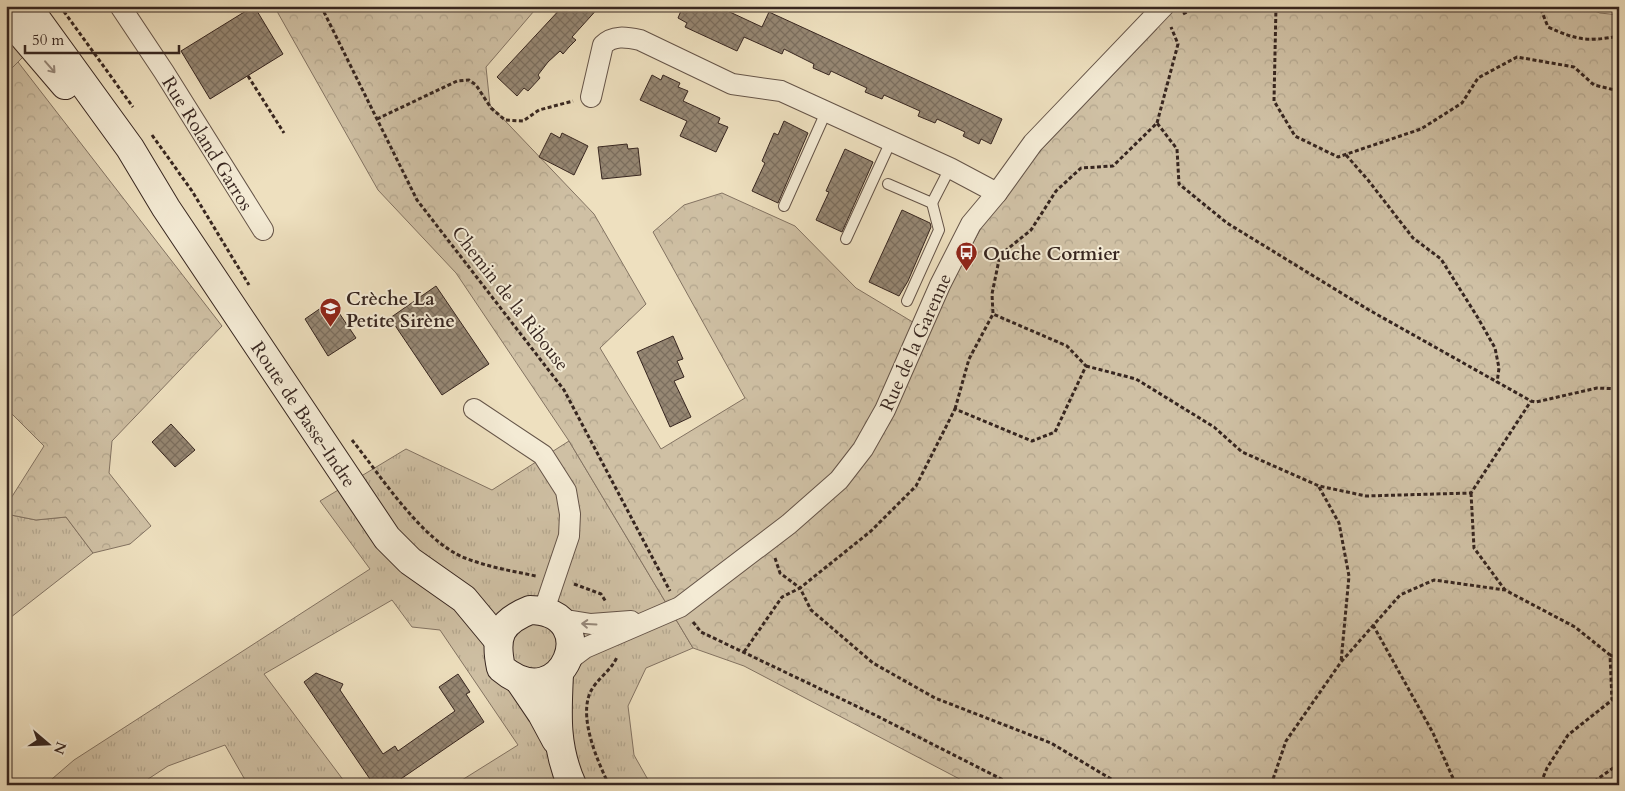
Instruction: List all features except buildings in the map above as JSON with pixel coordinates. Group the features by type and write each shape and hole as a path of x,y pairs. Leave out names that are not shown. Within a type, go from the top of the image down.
{"main road":[{"name":"Route de Basse-Indre","path":"27,6 130,148 166,208 386,538 410,561 464,599 498,640"},
{"name":"Route de Basse-Indre","path":"6,16 66,86 119,156 166,208"},
{"name":"Route de Basse-Indre","path":"464,599 542,614"},
{"path":"558,744 564,667 570,638 566,627 542,614 514,616 503,626 498,640 501,668 519,680 542,714 558,744 564,768 572,785"},
{"path":"519,680 531,682 545,681 564,667"}],"street":[{"name":"Rue Roland Garros","path":"120,6 164,72 263,230"},
{"name":"Rue de la Garenne","path":"564,667 585,648 615,630 653,618 675,599 768,540 839,480 863,449 885,410 940,285 971,224 1033,143 1164,7"},
{"path":"591,97 603,45 607,41 623,36 640,40 732,84 781,92 950,168 997,192"},
{"path":"474,409 542,455 566,491 570,514 569,536 542,614"},
{"name":"Rue de la Garenne","path":"542,614 575,623 615,630"}],"lane":[{"path":"784,206 826,112"},
{"path":"846,239 891,141"},
{"path":"907,301 939,230 932,203 950,168"},
{"path":"888,184 932,203"}],"path":[{"path":"60,6 135,111"},
{"name":"Chemin de la Ribouse","path":"321,6 417,200 564,390 675,599 701,632 875,715 1012,785"},
{"path":"1276,6 1274,101 1295,136 1338,158 1421,129 1462,103 1478,78 1517,58 1574,67 1594,85 1619,91"},
{"path":"1536,6 1540,7 1548,27 1575,39 1602,39 1619,36"},
{"path":"744,652 782,597 800,588 871,531 916,486 955,409 969,359 993,314 992,294 1000,255 1031,230 1056,191 1081,168 1113,166 1158,123 1178,44 1164,7"},
{"path":"248,76 284,134"},
{"path":"377,119 457,80 469,80 476,85 491,108 505,120 523,121 539,110 591,97"},
{"path":"1158,123 1177,149 1178,184 1227,223 1369,310 1530,401 1536,402 1597,388 1619,389"},
{"path":"146,127 192,191 252,290"},
{"path":"1346,155 1413,238 1441,259 1495,348 1499,368 1497,383"},
{"path":"993,314 1067,346 1086,366 1136,379 1214,427 1242,452 1318,486 1366,496 1471,493"},
{"path":"955,409 1032,441 1055,432 1086,366"},
{"path":"1505,590 1474,548 1471,493 1530,401"},
{"path":"349,436 424,529 446,548 464,558 492,567 590,588 601,594 615,630 617,657 610,671 593,687 586,707 590,736 599,765 609,785"},
{"path":"1318,486 1340,523 1349,576 1341,662"},
{"path":"768,540 780,573 800,588 811,610 873,663 935,698 1051,743 1121,785"},
{"path":"1271,785 1286,741 1341,662 1400,595 1434,580 1505,590 1575,628 1610,654 1619,658"},
{"path":"662,594 675,599 678,586"},
{"path":"1373,625 1433,733 1456,785"},
{"path":"1540,785 1547,768 1568,735 1612,700 1610,654"},
{"path":"1589,785 1619,764"},
{"path":"1111,785 1112,780"}],"green space":[{"path":"274,6 531,6 534,11 486,67 490,105 594,214 646,304 600,348 661,449 745,398 653,232 684,205 722,193 795,226 856,288 926,330 1000,193 1157,29 1138,6 1581,6 1600,13 1619,15 1619,785 971,785 744,666 693,648 569,441 456,273 378,190"},
{"path":"6,37 23,57 6,74"},
{"path":"18,62 222,326 112,441 109,473 151,526 130,544 93,553 66,517 36,520 6,514 6,506 44,446 6,408 6,74"},
{"path":"569,441 693,648 646,668 628,706 634,755 651,785 454,785 518,745 440,630 412,627 392,600 264,674 347,785 248,785 225,745 168,766 139,785 45,785 74,760 370,569 320,501 406,449 492,490"},
{"path":"6,514 36,520 66,517 93,553 6,621"}],"place":[{"name":"Ouche Cormier","path":"967,272"},
{"name":"Crèche La Petite Sirène","path":"330,328"}]}
